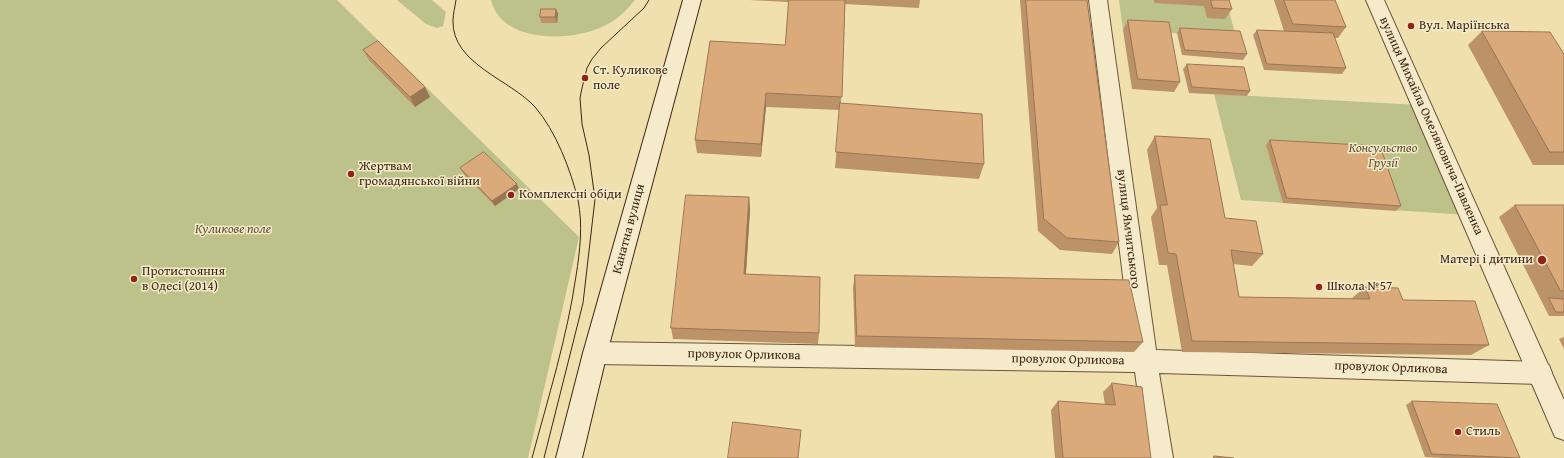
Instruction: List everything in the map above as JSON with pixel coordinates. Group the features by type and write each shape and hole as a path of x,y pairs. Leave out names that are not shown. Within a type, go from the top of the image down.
{"street":[{"name":"Канатна вулиця","path":"569,458 595,353 692,0"},
{"name":"вулиця Ямчитського","path":"1098,0 1145,361 1160,458"},
{"name":"вулиця Михайла Омеляновича-Павленка","path":"1375,0 1564,428"},
{"name":"провулок Орликова","path":"595,353 1145,361 1540,373"}],"green space":[{"name":"Куликове поле","path":"0,0 337,0 579,237 528,458 0,458"},
{"path":"397,0 432,0 446,12 443,26 437,28 426,24"},
{"path":"491,0 635,0 612,22 602,27 573,35 555,36 538,35 522,31 508,24 497,14"},
{"path":"1119,0 1226,0 1236,37 1123,30"},
{"name":"Консульство Грузії","path":"1214,94 1420,105 1468,215 1241,200"}],"building":[{"path":"789,0 845,0 842,97 766,93 761,144 695,140 710,41 785,45"},
{"path":"1026,0 1087,0 1119,242 1067,238 1044,219"},
{"path":"1211,0 1229,0 1232,9 1213,8"},
{"path":"1284,0 1335,0 1346,27 1293,24"},
{"path":"541,9 556,9 555,17 540,17"},
{"path":"1128,20 1169,22 1180,82 1138,79"},
{"path":"1180,28 1240,31 1247,54 1185,50"},
{"path":"1257,30 1333,33 1346,68 1267,64"},
{"path":"1482,31 1550,32 1564,54 1564,152 1550,152"},
{"path":"378,41 425,87 410,97 363,50"},
{"path":"1187,64 1244,67 1250,91 1192,87"},
{"path":"840,103 982,114 984,164 836,152"},
{"path":"1155,136 1210,139 1225,218 1256,221 1263,254 1231,250 1239,297 1370,299 1365,287 1398,288 1403,300 1475,301 1489,345 1192,341 1176,254 1168,253 1160,205 1167,205"},
{"path":"1270,140 1380,146 1401,206 1287,198"},
{"path":"484,152 517,184 492,201 460,168"},
{"path":"686,195 749,197 744,274 820,277 819,333 671,328"},
{"path":"1515,205 1564,205 1564,291 1561,291"},
{"path":"855,275 1129,280 1143,342 857,336"},
{"path":"1549,298 1564,299 1564,312 1556,312"},
{"path":"1112,383 1142,387 1151,458 1063,458 1058,401 1115,405"},
{"name":"Стиль","path":"1412,401 1497,404 1520,458 1432,454"},
{"path":"733,422 801,430 798,458 728,458"},
{"path":"1214,456 1234,458 1214,458"}],"tram line":[{"path":"456,0 453,21 455,36 462,49 472,60 485,70 525,97 543,117 556,139 567,164 580,209 580,248 568,322 532,458"},
{"path":"544,458 583,303 595,199 589,155 582,124 580,98 582,88 587,68 592,59 601,48 644,8 649,0"}],"place":[{"name":"Вул. Маріїнська","path":"1411,26"},
{"name":"Ст. Куликове поле","path":"585,78"},
{"name":"Жертвам громадянської війни","path":"351,174"},
{"name":"Комплексні обіди","path":"511,195"},
{"name":"Матері і дитини","path":"1542,260"},
{"name":"Протистояння в Одесі (2014)","path":"134,279"},
{"name":"Школа №57","path":"1319,287"},
{"name":"Стиль","path":"1458,432"}]}
